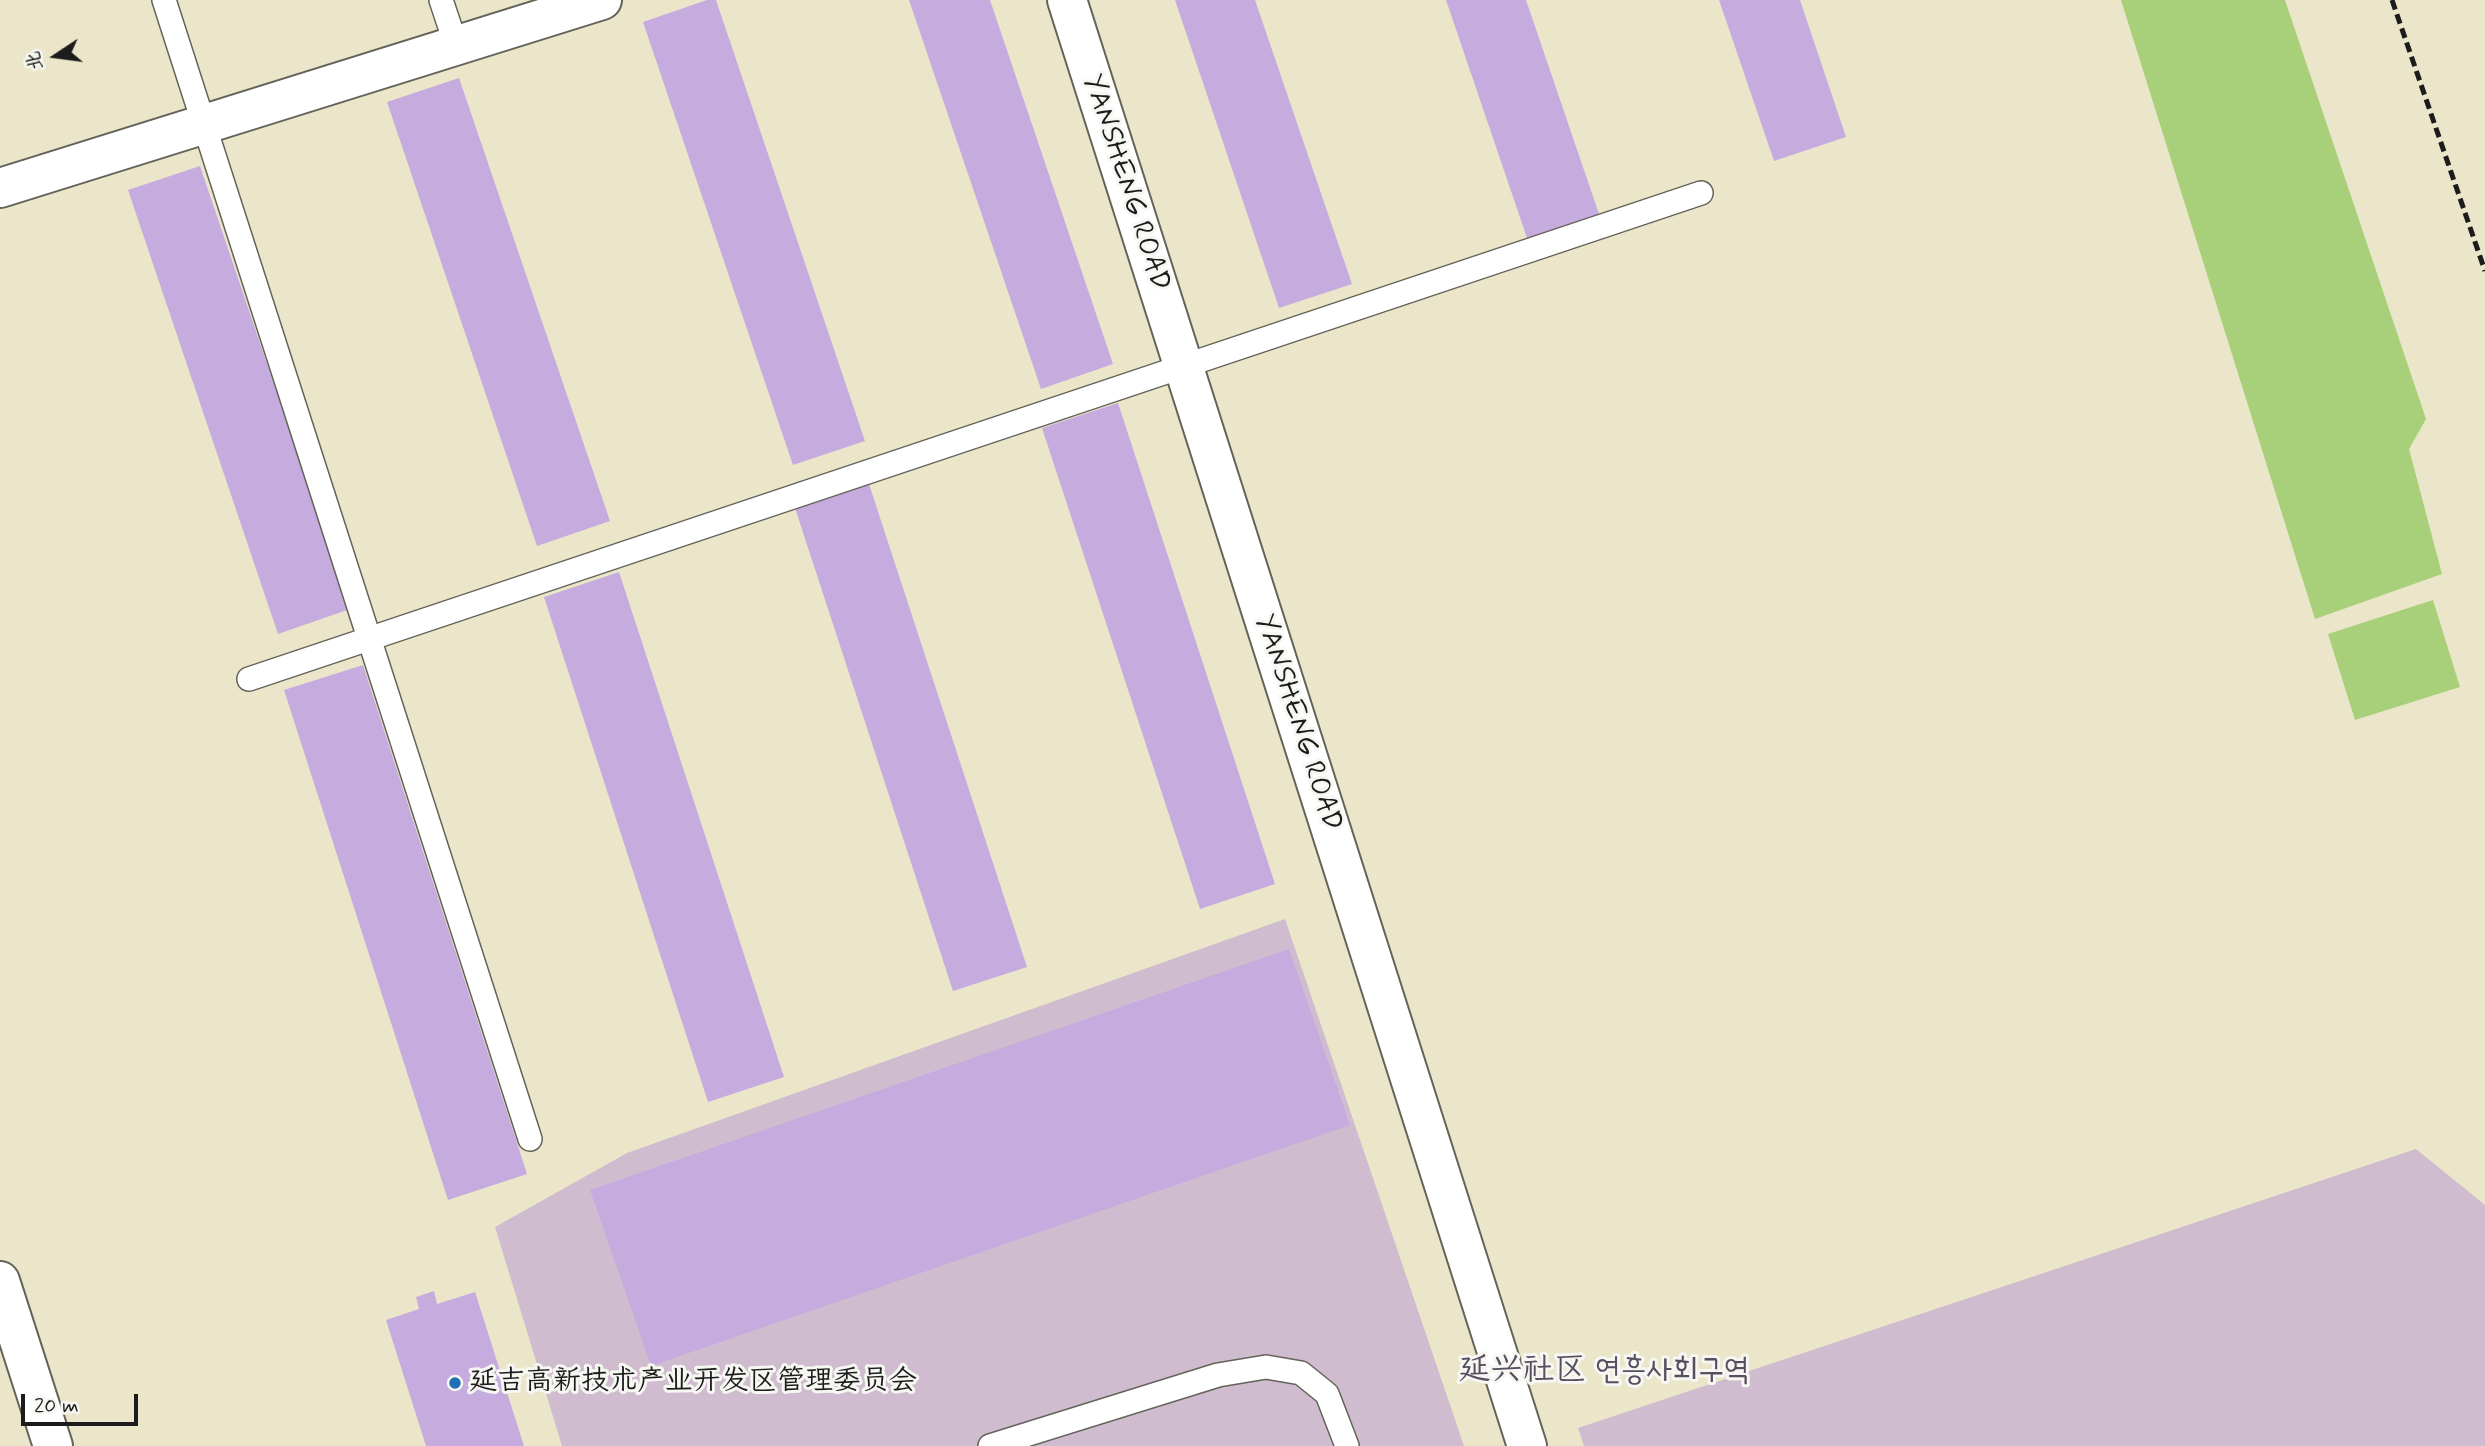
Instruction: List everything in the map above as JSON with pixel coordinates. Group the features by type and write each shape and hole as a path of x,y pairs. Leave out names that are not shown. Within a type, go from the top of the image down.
{"street":[{"path":"0,188 602,0"},
{"name":"YANSHENG ROAD","path":"1067,0 1527,1446"},
{"path":"0,1281 53,1446"}],"lane":[{"path":"164,0 530,1139"},
{"path":"441,0 456,46"},
{"path":"250,679 1701,193"},
{"path":"990,1446 1218,1375 1266,1367 1301,1373 1327,1394 1347,1446"}],"shaded area":[{"path":"1285,919 1464,1446 562,1446 495,1227 627,1153"},
{"path":"2416,1149 2485,1205 2485,1446 1584,1446 1578,1428"}],"green space":[{"path":"2121,0 2285,0 2426,419 2409,449 2442,574 2315,619"},
{"path":"2433,600 2460,687 2355,720 2328,634"}],"building":[{"path":"707,0 716,0 865,441 793,465 643,22"},
{"path":"909,0 990,0 1113,364 1041,389"},
{"path":"1175,0 1255,0 1352,284 1279,308"},
{"path":"1446,0 1526,0 1599,214 1527,238"},
{"path":"1719,0 1800,0 1846,137 1774,161"},
{"path":"459,78 610,521 537,546 387,102"},
{"path":"200,166 350,609 278,634 128,190"},
{"path":"1118,403 1275,884 1200,909 1042,428"},
{"path":"869,484 1027,967 953,991 795,508"},
{"path":"619,572 784,1077 708,1102 544,597"},
{"path":"363,665 527,1174 448,1200 284,690"},
{"path":"1289,949 1350,1125 651,1366 590,1190"},
{"name":"延吉高新技术产业开发区管理委员会","path":"434,1291 437,1304 475,1292 524,1446 426,1446 386,1320 419,1309 416,1297"}],"railway":[{"path":"2392,0 2485,271"}],"place":[{"name":"延吉高新技术产业开发区管理委员会","path":"455,1383"}],"district":[{"name":"延兴社区 연흥사회구역","path":"1604,1372"}]}
